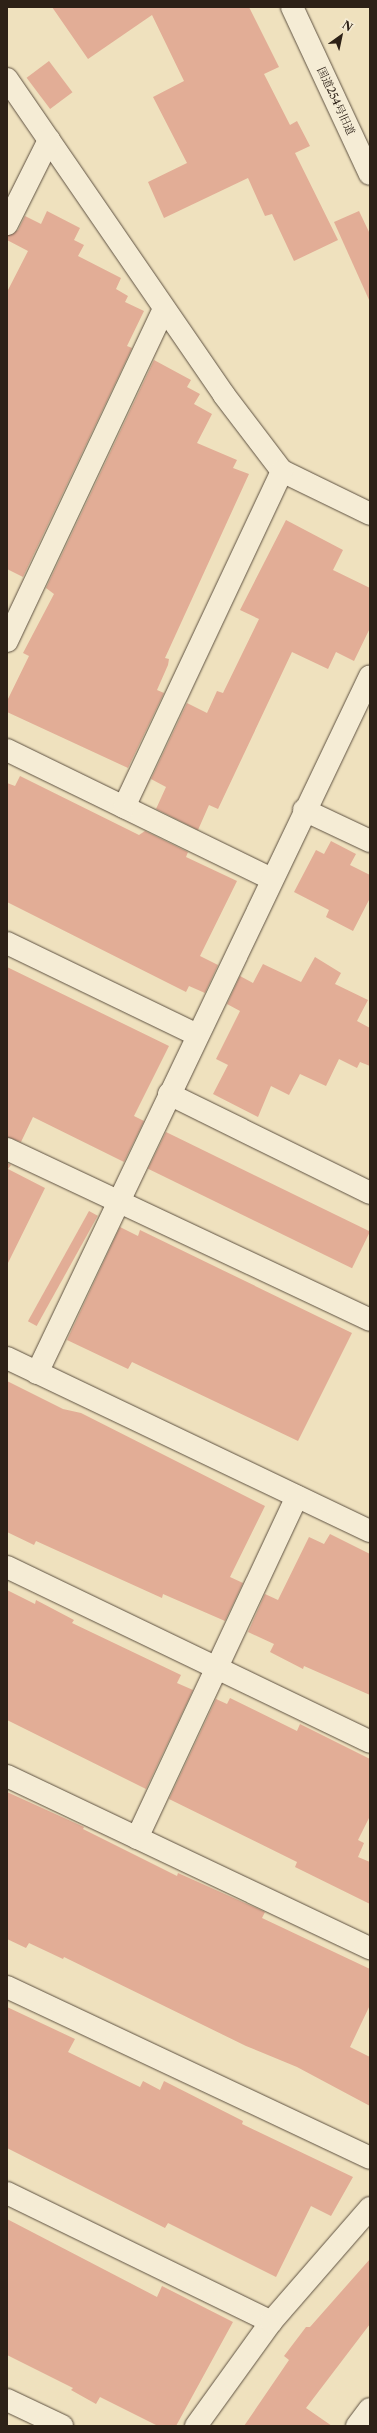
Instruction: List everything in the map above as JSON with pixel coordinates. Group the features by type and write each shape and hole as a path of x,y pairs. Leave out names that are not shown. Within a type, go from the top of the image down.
{"street":[{"name":"国道254号旧道","path":"292,7 370,174"},
{"path":"7,79 224,395 282,471 370,514"},
{"path":"7,224 49,140"},
{"path":"7,642 164,309"},
{"path":"124,807 282,471"},
{"path":"37,1373 271,879 370,676"},
{"path":"7,750 271,879"},
{"path":"304,810 370,841"},
{"path":"7,943 197,1035"},
{"path":"169,1094 370,1193"},
{"path":"7,1149 118,1203 370,1320"},
{"path":"7,1358 370,1531"},
{"path":"137,1838 297,1497"},
{"path":"7,1567 370,1742"},
{"path":"7,1776 370,1948"},
{"path":"7,1987 370,2158"},
{"path":"7,2193 271,2322"},
{"path":"196,2426 271,2322 370,2208"},
{"path":"7,2400 62,2426"},
{"path":"357,2426 370,2409"}],"building":[{"path":"52,7 249,7 279,67 264,74 290,125 297,121 310,146 295,153 338,240 294,261 272,214 265,216 248,178 164,218 148,182 187,163 153,97 184,81 152,15 88,59"},
{"path":"49,61 72,92 50,109 27,78"},
{"path":"47,211 80,228 74,240 84,245 78,256 121,278 116,289 128,296 125,302 144,311 127,346 132,348 23,577 7,569 7,292 28,251 7,240 7,236 18,230 25,216 41,224"},
{"path":"359,211 370,234 370,302 334,222"},
{"path":"154,360 191,380 187,387 200,394 194,404 212,414 197,443 237,460 233,468 249,474 165,658 169,659 168,665 157,690 164,693 128,768 7,712 7,701 29,656 23,653 54,594 46,588"},
{"path":"286,520 343,550 333,570 370,588 370,628 354,661 336,652 328,669 292,652 218,809 209,805 198,830 156,809 166,787 151,779 187,703 207,713 217,691 223,693 259,619 240,610"},
{"path":"20,776 139,835 145,831 188,852 186,857 237,881 200,956 218,965 205,993 189,986 186,992 7,902 7,783 15,786"},
{"path":"331,841 356,854 350,865 370,875 370,898 353,931 326,917 329,910 294,892 316,850 324,854"},
{"path":"315,957 341,973 335,984 368,1000 357,1021 370,1028 370,1066 360,1062 357,1068 339,1059 326,1086 300,1074 289,1095 271,1086 258,1117 213,1094 228,1065 216,1059 240,1011 227,1004 240,976 253,983 263,964 301,982"},
{"path":"7,967 169,1046 134,1116 144,1121 124,1162 33,1117 21,1142 7,1137"},
{"path":"166,1132 370,1231 352,1268 148,1169"},
{"path":"7,1163 11,1165 8,1169 45,1188 7,1265"},
{"path":"89,1211 98,1216 37,1326 28,1321"},
{"path":"120,1227 138,1236 140,1230 352,1333 298,1441 132,1362 128,1369 67,1340"},
{"path":"7,1381 63,1409 81,1413 265,1506 230,1577 243,1583 225,1621 163,1594 162,1598 36,1541 34,1545 7,1532"},
{"path":"330,1534 370,1554 370,1695 304,1666 303,1669 270,1652 274,1644 248,1632 265,1594 278,1600 309,1537 324,1544"},
{"path":"7,1590 35,1604 36,1600 74,1620 72,1623 181,1675 177,1683 193,1690 146,1789 7,1720"},
{"path":"230,1698 297,1731 300,1724 370,1759 370,1816 358,1840 364,1843 358,1857 370,1862 370,1904 295,1867 297,1862 169,1799 216,1699 227,1704"},
{"path":"7,1792 84,1827 83,1829 177,1876 178,1873 265,1912 262,1918 370,1969 370,2005 350,2047 370,2057 370,2106 297,2067 246,2046 64,1957 63,1959 29,1943 26,1948 7,1939"},
{"path":"7,2007 75,2039 68,2052 140,2087 143,2081 160,2090 164,2081 243,2121 242,2124 353,2177 331,2216 311,2206 276,2277 168,2223 165,2228 7,2148"},
{"path":"7,2219 157,2297 162,2286 233,2322 176,2426 158,2426 100,2397 96,2404 71,2390 73,2388 7,2355"},
{"path":"370,2259 370,2324 306,2408 332,2426 244,2426 289,2360 284,2356 306,2327 310,2327"}]}
